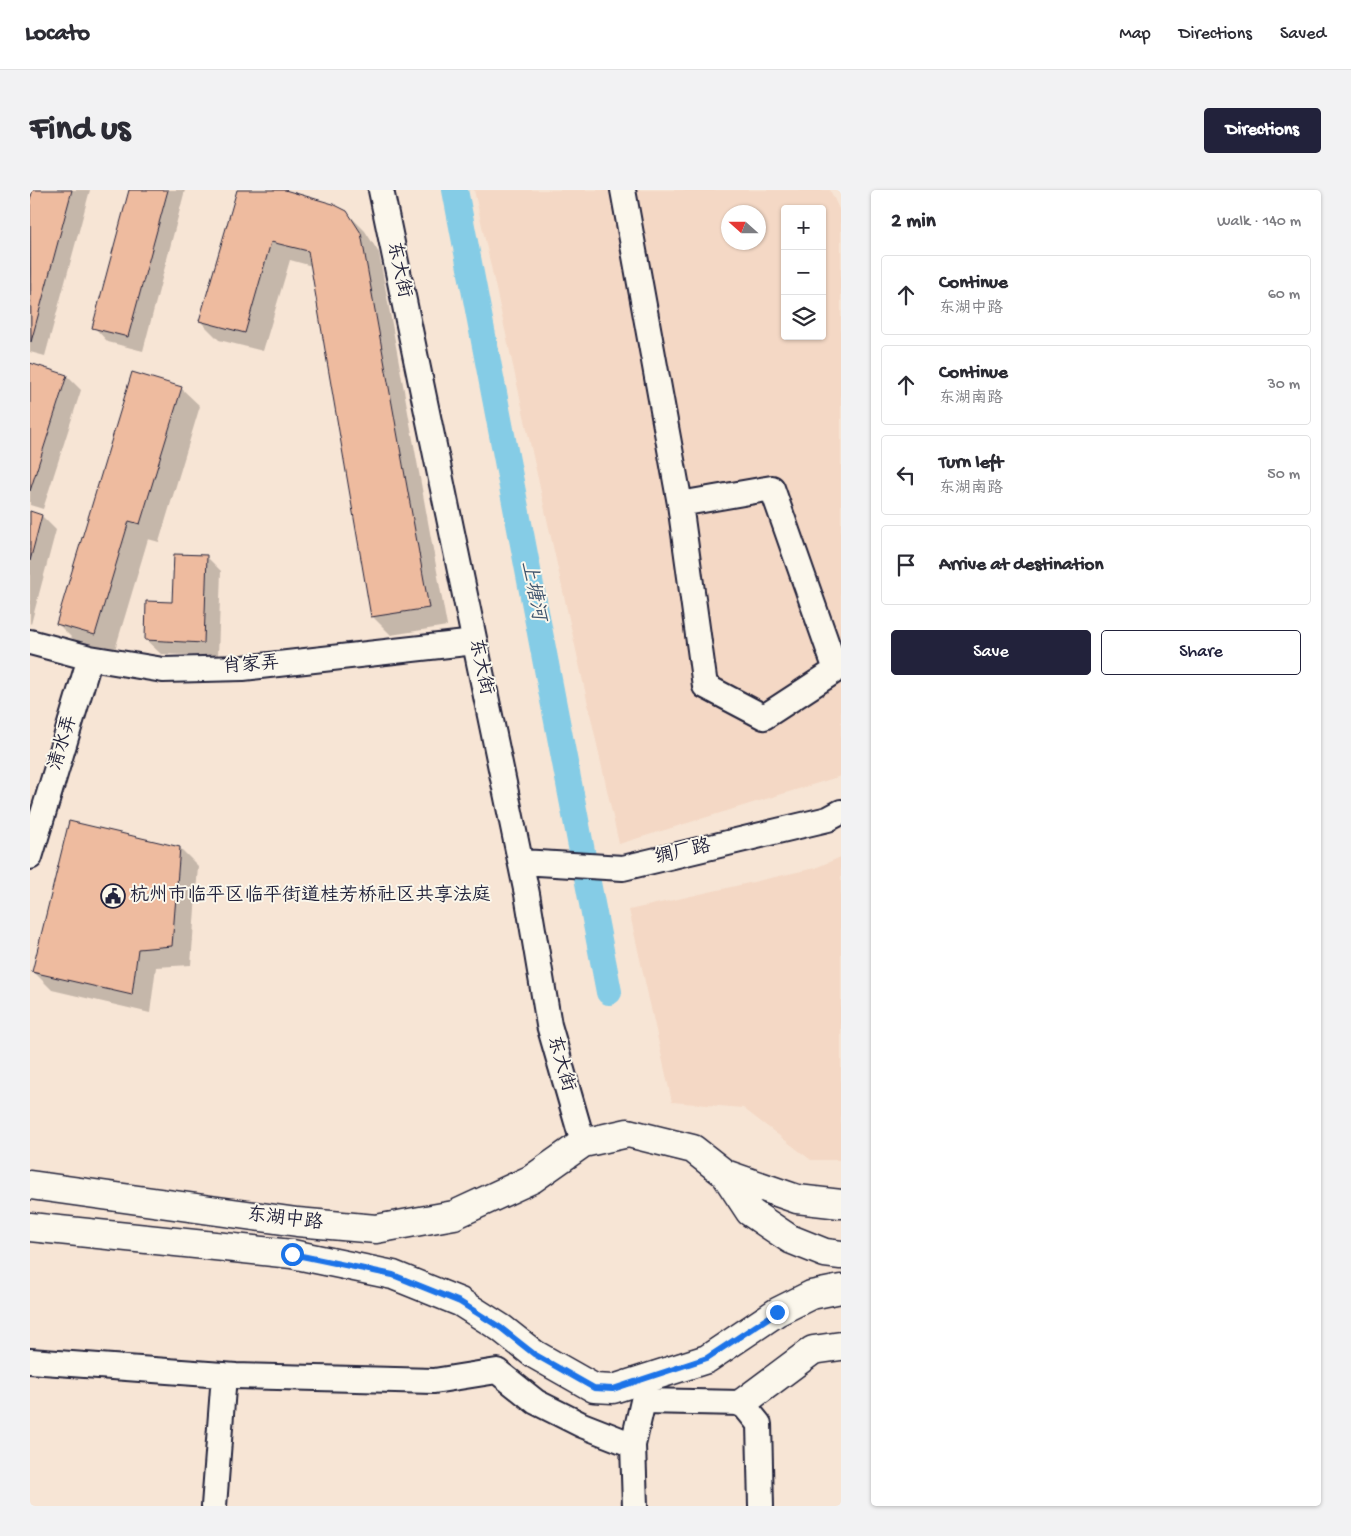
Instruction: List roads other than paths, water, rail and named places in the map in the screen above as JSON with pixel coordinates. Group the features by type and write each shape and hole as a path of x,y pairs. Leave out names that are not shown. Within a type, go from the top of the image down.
{"main road":[{"path":"583,1143 628,1133 693,1149 725,1174 750,1212 790,1239 825,1253 841,1254"},
{"name":"东湖中路","path":"30,1185 297,1222 376,1229 454,1214 532,1179 583,1143"},
{"path":"725,1174 797,1199 841,1204"},
{"name":"东湖中路","path":"30,1227 292,1254 393,1275 460,1302 501,1328 534,1354 594,1388 640,1391 707,1358 777,1312 811,1295 841,1289"},
{"path":"742,1403 813,1350 841,1346"}],"street":[{"name":"东大街","path":"381,190 527,894 549,1025 583,1143"},
{"path":"623,190 680,504 705,686 764,717 836,670 772,488 680,504"},
{"name":"肖家弄","path":"30,642 90,658 163,670 243,668 475,642"},
{"name":"清水弄","path":"30,857 90,658"},
{"name":"绸厂路","path":"520,862 623,868 828,819 841,812"},
{"path":"30,1361 224,1375 434,1381 497,1371 536,1402 582,1425 634,1445"},
{"path":"214,1506 224,1375"},
{"path":"635,1506 634,1445 640,1391 742,1403 759,1424 761,1506"}],"waterway":[{"name":"上塘河","path":"455,190 609,992"}],"place":[{"name":"杭州市临平区临平街道桂芳桥社区共享法庭","path":"113,896"}]}
